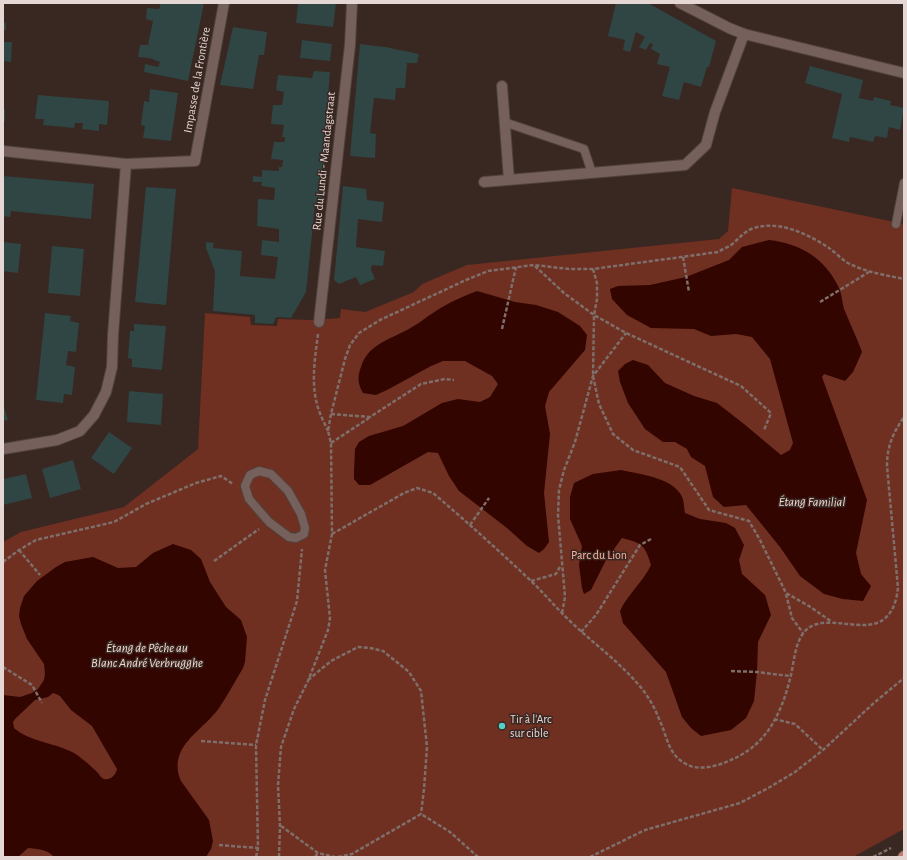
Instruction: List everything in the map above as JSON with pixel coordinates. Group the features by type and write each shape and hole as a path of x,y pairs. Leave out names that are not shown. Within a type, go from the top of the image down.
{"street":[{"name":"Impasse de la Frontière","path":"126,164 195,161 224,3"},
{"name":"Rue du Lundi - Maandagstraat","path":"319,322 350,45 352,3"},
{"path":"680,3 744,34 904,73"},
{"path":"484,182 685,165 706,145 715,112 744,34"},
{"path":"502,86 508,180"},
{"path":"3,151 126,164 113,335 112,367 106,392 94,415 80,431 57,440 3,449"}],"lane":[{"path":"504,122 584,149 592,173"},
{"path":"896,224 904,183"},
{"path":"259,471 271,474 288,491 301,514 306,528 304,534 296,538 290,538 269,522 249,499 245,486 250,475 259,471"}],"path":[{"path":"328,432 345,359 350,346 359,333 380,320 488,271 534,265 570,269 593,269 718,252 730,245 742,234 753,228 768,225 792,229 807,235 829,248 847,262 869,272 904,279"},
{"path":"683,257 689,292"},
{"path":"534,265 564,293 594,315 626,333 741,386 771,413 764,430"},
{"path":"502,328 516,267"},
{"path":"593,269 597,283 597,299 594,315 593,376 599,404 613,434 633,450 680,467 709,510 749,521 760,540 786,594 792,618 803,633"},
{"path":"820,302 869,272"},
{"path":"279,857 280,826 278,785 281,747 294,709 308,681 328,630 330,618 330,606 325,570 332,534 331,443 317,405 314,382 315,353 319,322"},
{"path":"562,613 565,597 558,515 559,490 564,470 575,442 593,376 626,333"},
{"path":"331,443 421,384 445,379 454,380"},
{"path":"331,414 370,418"},
{"path":"332,534 404,493 417,488 433,493 530,581 581,632 612,657 640,686 653,705 673,754 679,760 700,768 718,765 740,756 755,746 768,732 782,702 794,656 803,633 810,627 817,624 832,622 872,625 881,621 889,614 896,601 898,588 887,466 887,451 893,435 904,418"},
{"path":"3,562 36,540 114,522 146,504 196,483 221,476 236,486 245,486"},
{"path":"470,525 489,498"},
{"path":"214,561 269,522"},
{"path":"256,857 258,848 256,745 266,700 297,601 304,534"},
{"path":"581,632 596,615 640,545 651,539"},
{"path":"19,550 40,575"},
{"path":"530,581 556,574 562,564"},
{"path":"786,594 809,606 832,622"},
{"path":"308,681 331,661 358,647 383,651 409,672 421,691 427,747 421,814"},
{"path":"3,666 32,685 42,703"},
{"path":"731,671 758,672 790,676"},
{"path":"590,857 645,830 740,803 770,787 795,772 823,750 875,702 904,678"},
{"path":"774,719 795,724 823,750"},
{"path":"201,741 256,745"},
{"path":"280,826 318,853 336,857 352,854 421,814"},
{"path":"421,814 450,832 478,857"},
{"path":"218,844 258,848"},
{"path":"873,857 894,846"},
{"path":"315,857 318,853"}],"green space":[{"name":"Parc du Lion","path":"732,188 904,224 904,829 853,857 3,857 3,542 21,532 124,507 198,449 205,313 250,317 251,325 277,326 278,319 313,320 340,318 341,309 365,312 414,292 422,284 467,265 719,239 728,231"}],"water":[{"name":"Étang Familial","path":"769,240 781,242 802,249 811,254 827,268 839,288 844,309 862,352 853,372 845,381 824,374 822,377 867,500 856,553 861,574 871,586 863,601 843,599 824,594 800,576 780,547 746,505 724,507 713,497 705,466 691,457 687,449 675,442 663,442 645,429 628,403 620,382 618,371 625,364 633,360 648,365 665,383 694,396 717,403 781,455 790,450 793,443 770,359 752,337 736,334 711,336 694,329 651,328 627,315 612,299 610,289 618,286 650,285 686,277 729,260 742,247"},
{"path":"477,291 515,302 536,305 558,312 580,326 587,335 585,350 549,392 545,406 550,434 544,493 549,542 539,553 527,546 507,528 459,491 449,476 438,453 428,452 370,485 359,485 354,479 355,449 359,442 369,436 403,426 442,403 458,399 480,402 490,397 498,384 492,376 465,361 443,361 376,395 363,393 359,380 359,374 364,359 375,347 405,331 444,306"},
{"path":"621,470 654,477 670,484 682,497 685,513 700,519 726,523 735,528 744,545 739,560 742,574 765,595 771,615 758,642 754,701 746,718 731,730 701,736 691,728 682,717 666,672 623,623 620,611 651,565 647,553 642,546 638,543 622,538 614,549 617,556 608,556 591,590 584,594 579,565 582,546 570,519 570,497 574,483 593,474"},
{"name":"Étang de Pêche au Blanc André Verbrugghe","path":"173,544 191,550 201,559 210,582 226,607 241,620 247,637 245,662 243,668 219,708 212,717 188,740 182,749 179,758 178,769 181,781 209,820 213,841 211,849 206,857 54,857 45,851 28,848 18,857 3,857 3,695 20,697 32,693 38,689 44,680 45,674 44,664 27,639 21,624 19,616 24,596 37,581 65,562 93,557 118,568 136,567 153,553","holes":["53,693 60,696 71,710 92,726 117,769 116,773 111,778 102,778 74,753 20,733 14,728 13,722 15,719 35,700 48,697"]}],"building":[{"path":"161,3 204,3 188,81 144,72 145,64 158,67 160,62 149,58 138,57 140,45 148,45 153,21 146,19 147,8 159,9"},
{"path":"294,3 336,3 333,27 296,23 298,4"},
{"path":"616,3 648,3 716,41 709,67 707,67 701,87 684,82 679,100 662,96 670,67 657,64 660,54 651,49 653,44 650,43 646,50 639,47 645,37 636,32 630,52 623,50 625,40 608,36"},
{"path":"3,22 6,23 6,30 3,30"},
{"path":"233,27 267,32 264,55 259,55 253,89 220,85"},
{"path":"302,40 332,44 330,61 300,58"},
{"path":"3,42 12,42 11,62 3,61"},
{"path":"360,44 385,47 419,54 417,63 407,63 405,88 396,88 395,100 374,98 370,133 376,134 375,158 350,156"},
{"path":"810,66 863,80 859,98 873,101 874,97 891,101 890,105 904,108 900,130 889,127 887,138 875,136 873,142 850,137 849,142 832,138 842,94 805,83"},
{"path":"314,71 330,72 328,97 331,97 321,205 315,205 306,292 291,318 276,317 273,324 255,323 255,315 213,311 215,271 206,248 206,242 214,243 213,248 242,251 240,276 275,279 278,257 261,255 262,240 279,242 279,229 257,226 258,199 274,200 275,188 261,186 262,182 253,182 253,176 262,177 262,170 279,171 279,167 282,167 283,160 271,159 274,142 285,142 285,137 282,137 284,125 271,124 273,105 282,105 284,92 276,90 278,75 312,78"},
{"path":"150,89 178,93 171,141 143,138 145,126 141,125 144,101 149,102"},
{"path":"38,95 109,101 107,125 99,124 99,131 82,129 83,123 75,123 74,128 43,125 44,119 35,119"},
{"path":"3,109 5,109 5,121 3,121"},
{"path":"3,176 94,184 91,219 11,211 10,217 3,216"},
{"path":"343,186 366,189 367,200 384,202 382,222 358,219 356,247 385,251 383,266 372,265 371,270 375,279 360,285 356,277 339,284 334,280"},
{"path":"146,187 176,189 166,305 135,302"},
{"path":"3,242 21,244 18,273 3,271"},
{"path":"52,246 84,249 80,296 48,293"},
{"path":"45,313 71,316 70,321 79,323 76,352 68,351 66,365 75,367 72,395 64,394 63,403 36,400"},
{"path":"134,324 166,326 162,370 132,367 132,359 128,358 130,331 134,331"},
{"path":"129,391 163,394 161,425 127,422"},
{"path":"3,404 8,420 3,421"},
{"path":"109,432 132,448 114,474 91,458"},
{"path":"73,460 81,489 50,498 42,469"},
{"path":"26,474 32,498 3,505 3,479"}],"place":[{"name":"Tir à l'Arc sur cible","path":"502,726"}]}
